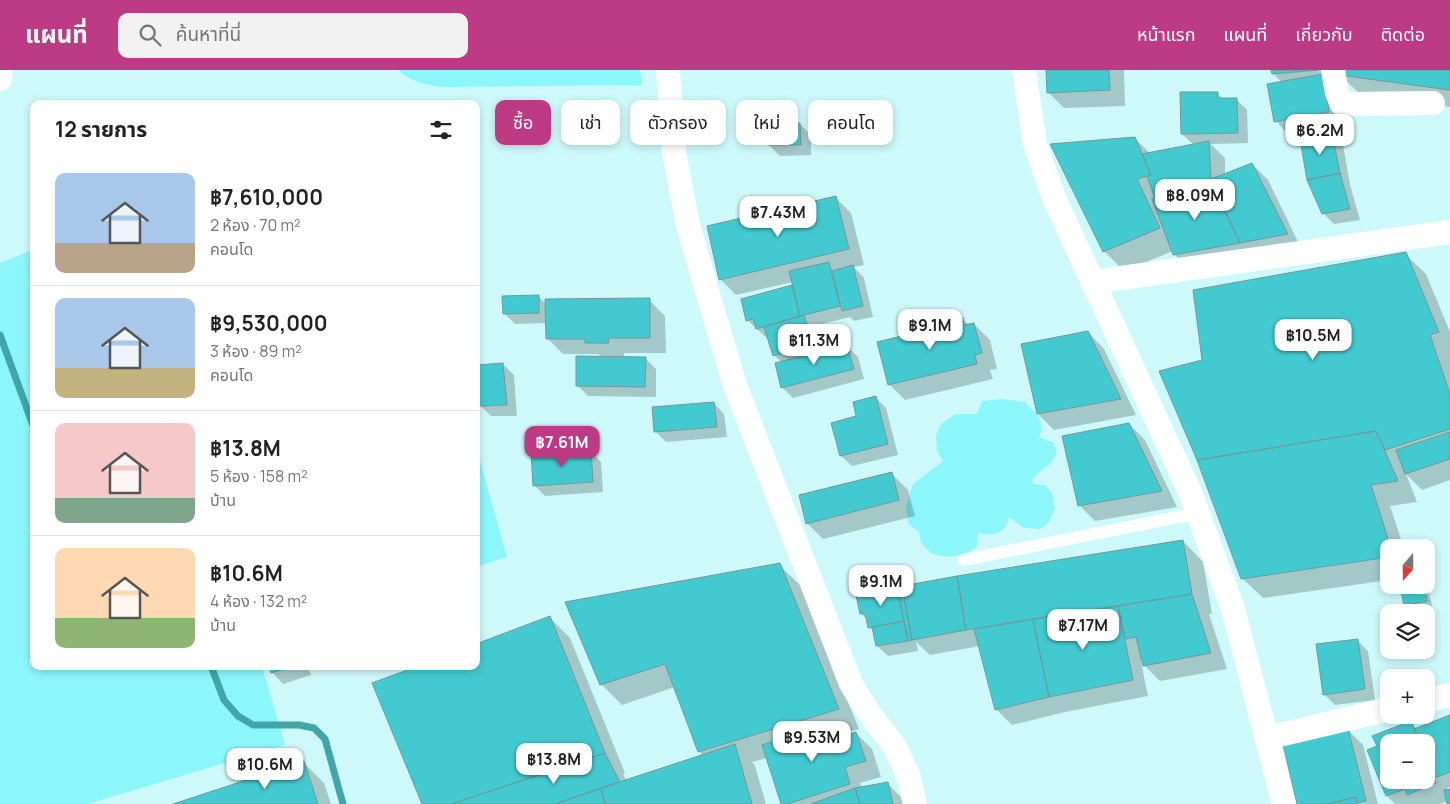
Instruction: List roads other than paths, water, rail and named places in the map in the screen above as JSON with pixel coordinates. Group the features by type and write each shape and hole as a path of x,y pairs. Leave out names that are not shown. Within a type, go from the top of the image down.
{"street":[{"path":"0,79 1,70"},
{"path":"668,70 674,152 688,225 735,385 851,684 869,713 895,747 908,775 915,804"},
{"path":"1024,70 1035,144 1055,200 1190,492 1233,610 1284,804"},
{"path":"1333,70 1337,93 1342,104 1433,103"},
{"path":"1092,282 1450,232"},
{"path":"1435,698 1450,695"},
{"path":"1267,738 1380,711"}],"lane":[{"path":"964,560 1198,513"}],"waterway":[{"path":"0,335 30,417"},
{"path":"213,670 224,700 238,716 253,725 299,725 314,728 325,739 343,804"}]}
